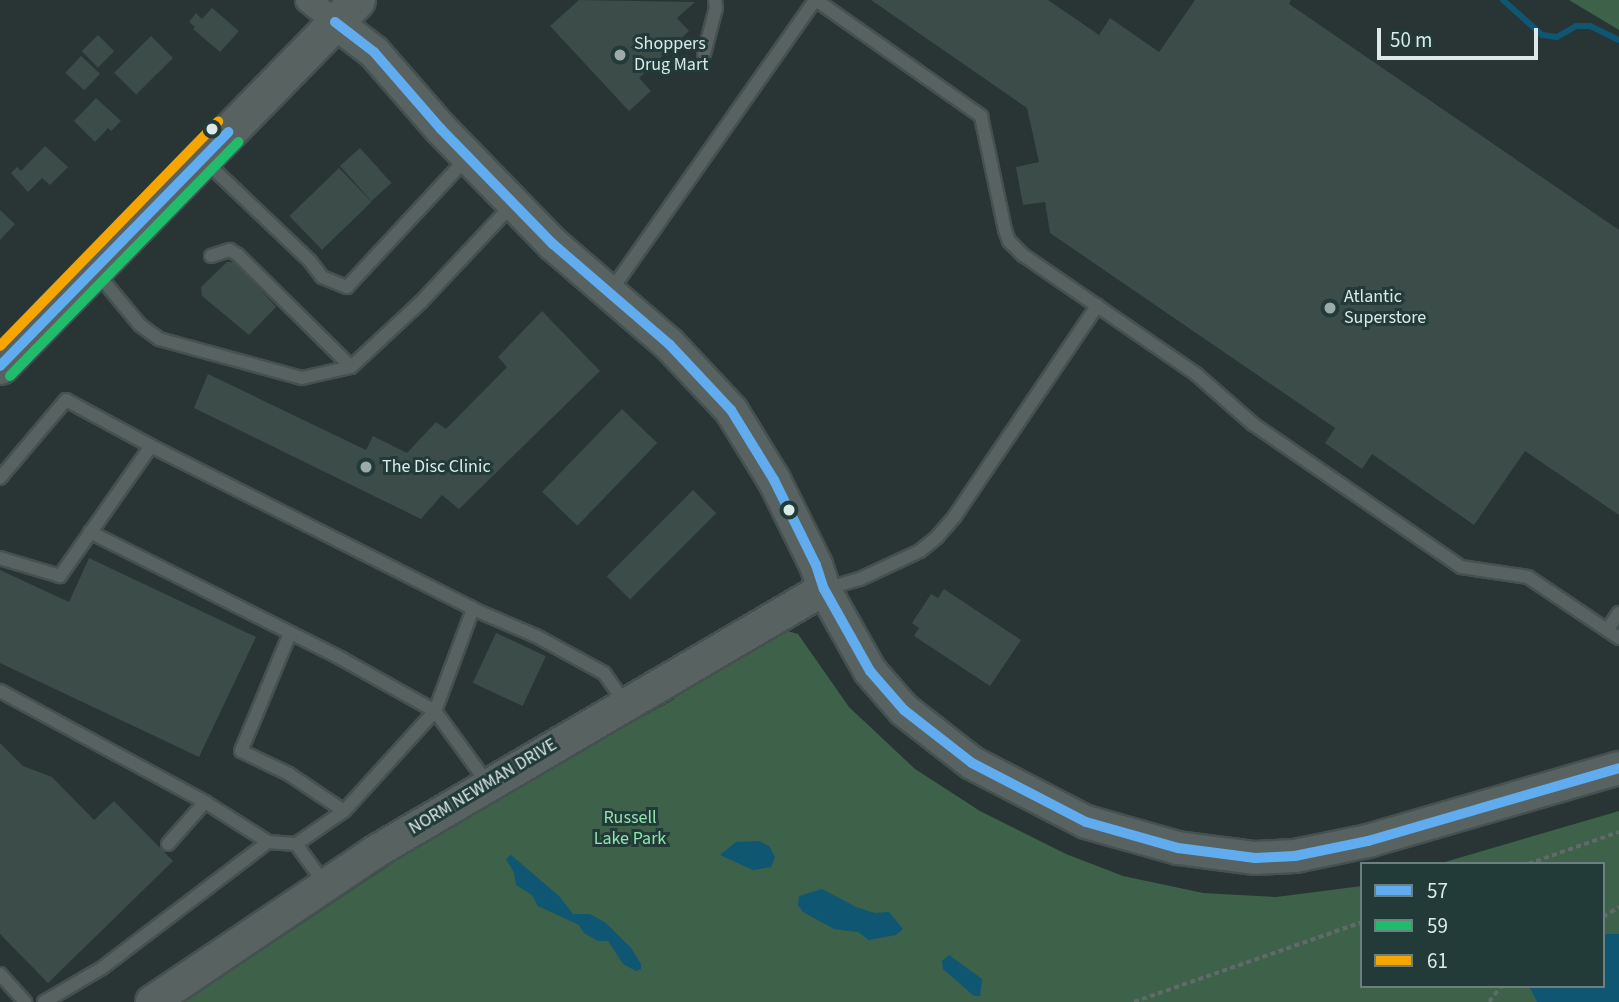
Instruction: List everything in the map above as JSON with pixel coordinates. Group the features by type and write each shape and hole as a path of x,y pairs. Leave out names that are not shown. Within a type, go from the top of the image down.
{"main road":[{"path":"0,366 346,11"}],"street":[{"path":"308,0 346,11 374,52 513,204 669,344 731,410 774,480 816,565 824,589 870,671 904,710 935,737 1013,786 1086,822 1178,848 1225,857 1295,856 1368,841 1619,768"},
{"name":"NORM NEWMAN DRIVE","path":"152,1002 326,885 488,784 824,589"}],"lane":[{"path":"704,54 716,8 715,0"},
{"path":"610,292 815,0 976,110 985,123 1009,241 1023,255 1196,374 1253,424 1461,567 1528,576 1619,638"},
{"path":"202,158 310,261 322,277 347,287 468,157"},
{"path":"94,270 141,325 159,340 302,378 351,367 430,293 513,204"},
{"path":"211,256 230,250 238,255 351,367"},
{"path":"824,589 860,579 920,551 937,537 955,516 1097,306"},
{"path":"0,478 66,400 473,609 536,636 604,673 626,704"},
{"path":"0,558 60,576 151,446"},
{"path":"90,531 435,711 488,784"},
{"path":"0,691 205,802 268,842 296,844 344,811 435,711 473,609"},
{"path":"1607,630 1619,613"},
{"path":"290,633 241,751 289,774 344,811"},
{"path":"168,844 205,802"},
{"path":"44,1002 102,968 268,842"},
{"path":"296,844 326,885"},
{"path":"0,974 25,1002"}],"path":[{"path":"1534,862 1619,833"},
{"path":"1134,1002 1360,923"}],"green space":[{"path":"1569,0 1619,0 1619,30"},
{"name":"Russell Lake Park","path":"784,630 798,634 849,707 915,769 980,811 1066,854 1123,876 1203,893 1276,897 1360,886 1360,988 1605,988 1605,862 1445,862 1619,811 1619,1002 184,1002 462,817 671,701 717,669"}],"water":[{"path":"759,841 769,846 775,857 771,867 753,870 720,855 736,842"},
{"path":"511,855 559,896 573,914 590,914 606,923 631,948 641,964 641,969 636,971 623,964 608,941 598,941 584,933 579,925 538,906 532,895 516,885 514,873 506,859"},
{"path":"822,889 856,907 875,913 889,912 903,929 896,935 869,940 858,932 834,929 803,912 798,905 799,896"},
{"path":"1605,934 1619,934 1619,1002 1537,1002 1530,988 1605,988"},
{"path":"949,955 982,979 980,996 974,996 943,969 942,961"}],"building":[{"name":"Shoppers Drug Mart","path":"579,0 695,2 677,18 689,31 639,78 651,91 629,111 550,26"},
{"path":"871,0 1048,0 1099,35 1110,18 1159,52 1195,0 1291,0 1289,4 1619,230 1619,515 1525,451 1474,525 1372,454 1362,469 1325,443 1335,428 1050,233 1045,202 1023,205 1016,167 1039,162 1027,108"},
{"path":"212,8 239,31 220,52 193,29 195,27 189,22 196,13 202,19"},
{"path":"98,35 114,51 98,68 82,51"},
{"path":"151,36 173,58 136,95 114,73"},
{"path":"81,56 100,74 84,91 65,73"},
{"path":"96,98 121,121 111,131 108,128 95,142 74,121"},
{"path":"45,146 68,167 50,185 42,178 28,192 11,173 17,167 21,171"},
{"path":"360,148 391,183 371,201 340,166"},
{"path":"339,168 372,202 322,250 289,216"},
{"path":"0,210 15,224 0,240"},
{"path":"227,262 235,262 276,307 249,335 202,296 201,287"},
{"path":"542,311 600,371 459,509 442,495 421,519 194,408 208,374 366,450 373,436 407,453 436,422 446,429 507,367 498,357"},
{"path":"622,409 657,443 577,526 542,492"},
{"path":"693,490 716,513 630,600 607,576"},
{"path":"89,558 256,637 199,757 0,663 0,570 69,602"},
{"path":"944,589 1021,640 990,686 914,636 919,628 912,623 931,594 938,598"},
{"path":"496,633 546,656 523,706 473,683"},
{"path":"0,743 23,766 52,777 94,820 114,801 173,861 48,983 0,934"}],"waterway":[{"path":"1503,0 1542,35 1557,37 1576,26 1590,26 1619,40"}],"transit line":[{"name":"57","path":"335,22 374,52 441,129 553,244 669,344 731,410 774,480 816,565 824,589 870,671 904,710 972,763 1086,822 1178,848 1255,858 1295,856 1368,841 1619,768"},
{"name":"61","path":"0,346 218,122"},
{"name":"57","path":"0,366 228,132"},
{"name":"59","path":"10,376 238,142"}],"place":[{"name":"Shoppers Drug Mart","path":"620,55"},
{"name":"Atlantic Superstore","path":"1330,308"},
{"name":"The Disc Clinic","path":"366,467"}]}
